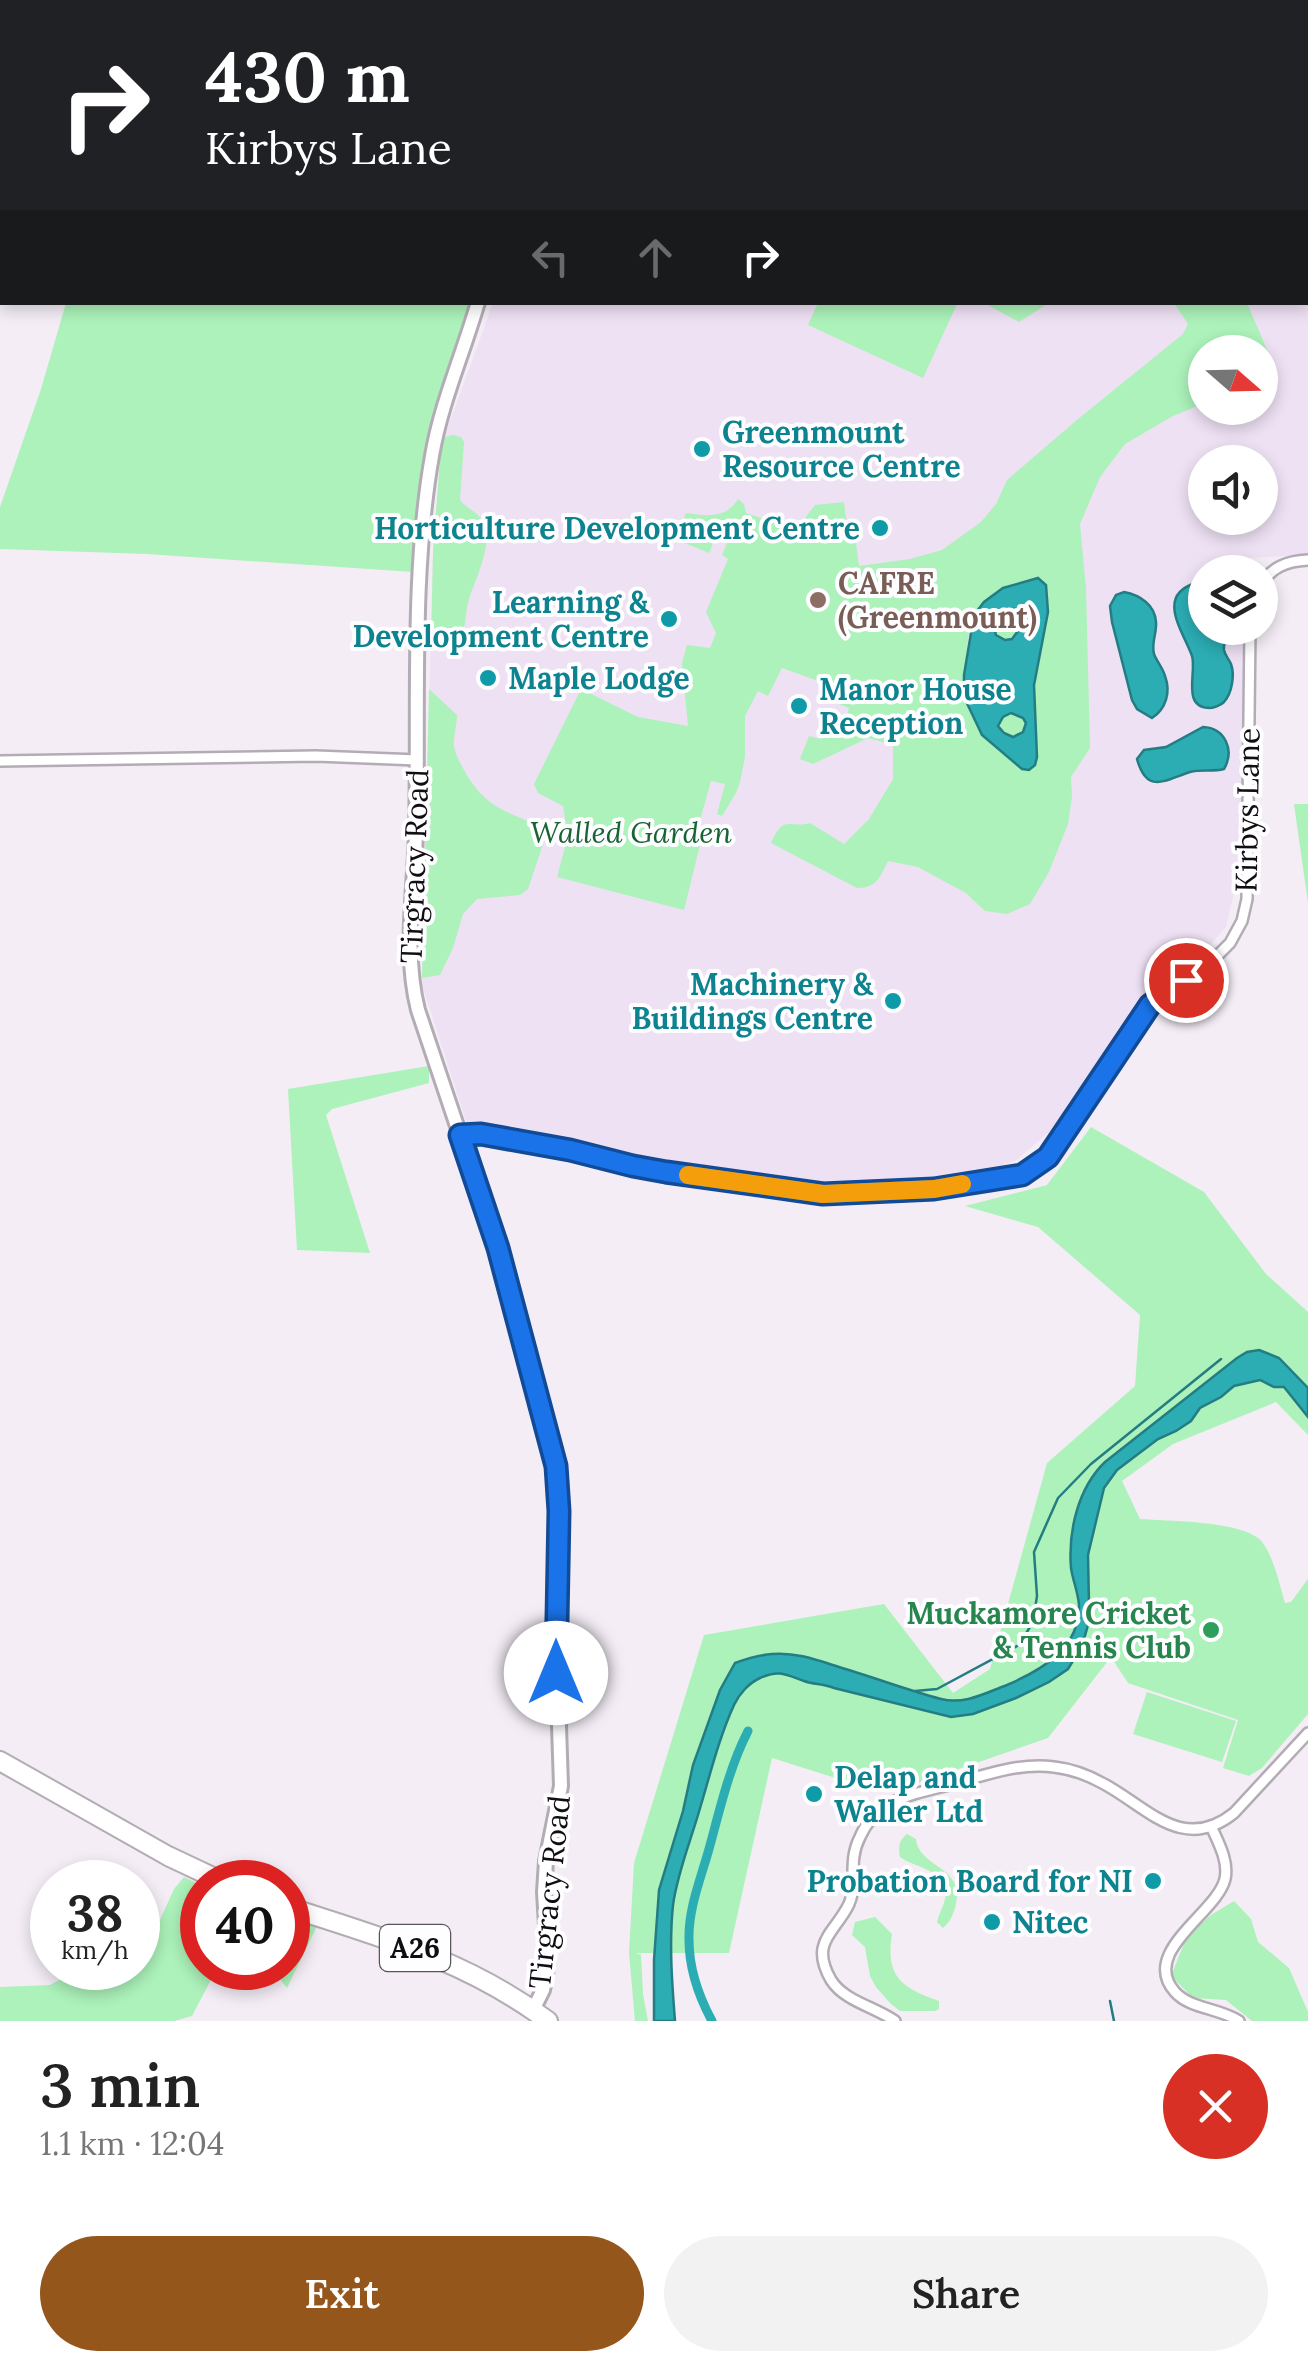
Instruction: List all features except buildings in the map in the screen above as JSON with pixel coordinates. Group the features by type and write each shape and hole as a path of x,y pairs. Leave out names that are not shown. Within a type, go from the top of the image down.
{"highway":[{"path":"0,1761 180,1862"},
{"name":"A26","path":"310,1914 453,1964 541,2015"}],"street":[{"name":"Tirgracy Road","path":"477,305 440,418 421,541 415,882 409,948 411,983 502,1266 550,1438 558,1487 556,1635 561,1786 546,1861 548,1958 541,2015"},
{"path":"1278,567 1308,560"},
{"name":"Kirbys Lane","path":"460,1135 481,1134 666,1172 823,1194 934,1189 1022,1175 1035,1168 1048,1157 1150,1005 1219,955 1242,921 1247,899 1250,645"},
{"path":"0,761 316,756 418,760"},
{"path":"895,2021 839,1989 824,1955 826,1937 852,1894 857,1842 872,1819 891,1803 1007,1770 1038,1766 1089,1776 1172,1827 1211,1826 1242,1805 1308,1734"},
{"path":"1211,1826 1225,1864 1224,1880 1217,1897 1177,1940 1166,1971 1172,1990 1184,1999 1239,2021"}],"shaded area":[{"name":"CAFRE (Greenmount)","path":"492,305 1308,305 1308,555 1188,555 1188,645 1248,645 1242,858 1226,927 1200,957 1144,1002 1069,1115 1015,1161 962,1180 802,1189 467,1124 422,985 433,552 441,446"}],"green space":[{"path":"65,305 473,305 432,423 413,572 147,554 0,549 0,507"},
{"path":"817,305 957,305 923,378 808,325"},
{"path":"988,305 1046,305 1019,322"},
{"name":"Walled Garden","path":"1175,305 1248,305 1261,335 1188,335 1188,410 1125,444 1100,477 1080,524 1086,589 1090,748 1071,777 1068,824 1049,872 1030,904 1007,914 985,911 966,893 918,867 888,861 873,884 857,888 771,843 784,825 810,823 844,844 869,819 893,779 893,745 868,738 813,764 800,759 809,736 821,739 831,733 842,723 849,708 834,702 838,688 782,668 768,696 758,691 745,716 745,757 740,782 722,816 717,814 725,784 711,781 691,842 700,845 684,910 557,877 568,836 563,806 538,793 534,784 581,689 638,717 688,726 682,663 687,645 710,648 716,633 706,612 728,559 722,555 731,533 719,529 709,553 675,539 686,513 722,513 738,499 746,513 796,530 815,505 844,502 848,536 855,536 859,566 910,559 942,550 981,522 996,504 1007,480 1183,334 1188,324","holes":["1038,578 1048,612 1034,685 1034,712 1015,763 964,697 968,638 974,615"]},
{"path":"453,435 464,442 460,500 483,521 487,537 462,634 431,643 441,446 445,437"},
{"path":"1011,609 1024,609 1029,619 1012,640 1006,640 995,631"},
{"path":"429,689 457,715 455,750 472,783 490,802 548,829 528,889 520,895 477,899 463,914 440,975 422,978"},
{"path":"1011,713 1026,723 1023,732 1013,737 998,726"},
{"path":"1294,804 1308,804 1308,903"},
{"path":"429,1066 429,1083 332,1109 326,1115 370,1253 297,1250 288,1089"},
{"path":"1091,1127 1204,1192 1266,1274 1308,1312 1308,1435 1276,1402 1173,1444 1122,1481 1140,1519 1218,1525 1258,1538 1271,1559 1285,1603 1291,1602 1308,1579 1308,1714 1262,1768 1249,1776 1223,1768 1238,1720 1128,1683 1111,1657 1048,1738 895,1791 877,1791 772,1758 729,1953 636,1953 641,1955 648,2021 635,2021 629,1953 634,1863 704,1635 884,1604 953,1693 990,1669 1047,1463 1135,1386 1140,1315 1038,1227 965,1206 1047,1185"},
{"path":"1147,1692 1236,1721 1222,1762 1133,1734"},
{"path":"907,1834 916,1839 925,1857 955,1884 955,1908 943,1928 937,1922 945,1898 944,1883 934,1873 900,1857 900,1844"},
{"path":"180,1882 180,1990 206,1990 192,2016 174,2021 0,2021 0,1987 160,1990 160,1920"},
{"path":"1234,1901 1251,1919 1258,1942 1289,1968 1308,2012 1308,2021 1252,2021 1226,2000 1193,1998 1171,1976 1187,1936"},
{"path":"875,1917 892,1934 891,1961 899,1979 939,2001 939,2009 900,2011 876,1987 865,1947 852,1935 855,1922"}],"water":[{"path":"1038,578 1046,585 1048,612 1034,685 1037,757 1029,770 1022,769 982,735 964,697 974,615 1003,588","holes":["1011,609 1024,609 1028,625 1005,640 995,631","1011,713 1026,723 1023,732 1013,737 998,726"]},
{"path":"1188,587 1188,645 1225,645 1232,668 1229,694 1212,708 1201,706 1193,696 1192,656 1178,625 1174,605"},
{"path":"1124,592 1146,602 1155,616 1153,650 1164,673 1167,694 1164,705 1152,718 1137,709 1132,700 1112,622 1110,606 1116,595"},
{"path":"1203,727 1217,731 1226,741 1224,769 1194,771 1158,782 1146,777 1137,759 1144,750 1166,747"},
{"path":"1259,1350 1279,1358 1308,1388 1308,1417 1284,1387 1260,1380 1234,1386 1200,1408 1191,1421 1158,1439 1117,1470 1104,1488 1088,1555 1088,1625 1082,1646 1068,1669 1049,1682 973,1714 951,1717 783,1674 767,1675 745,1689 723,1732 675,1894 671,1948 675,2021 654,2021 659,1890 693,1765 720,1690 735,1663 767,1655 798,1655 950,1700 975,1697 1033,1672 1066,1645 1078,1620 1071,1539 1088,1484 1105,1462 1237,1358"}],"waterway":[{"path":"915,1691 937,1689 1019,1645 1033,1622 1037,1596 1034,1552 1058,1498 1091,1464 1221,1359"},
{"path":"712,2021 693,1972 689,1951 691,1917 735,1759 748,1731"},
{"path":"1110,2001 1114,2021"}],"slow traffic":[{"path":"688,1175 823,1194 962,1184"}],"place":[{"name":"Greenmount Resource Centre","path":"702,449"},
{"name":"Horticulture Development Centre","path":"880,528"},
{"name":"CAFRE (Greenmount)","path":"818,600"},
{"name":"Learning & Development Centre","path":"669,619"},
{"name":"Maple Lodge","path":"488,678"},
{"name":"Manor House Reception","path":"799,706"},
{"name":"Machinery & Buildings Centre","path":"893,1001"},
{"name":"Muckamore Cricket & Tennis Club","path":"1211,1630"},
{"name":"Delap and Waller Ltd","path":"814,1794"},
{"name":"Probation Board for NI","path":"1153,1881"},
{"name":"Nitec","path":"992,1922"}],"route":[{"path":"556,1673 556,1466 498,1248 460,1135 481,1134 666,1172 823,1194 934,1189 1022,1175 1048,1157 1150,1005 1186,980"}]}
